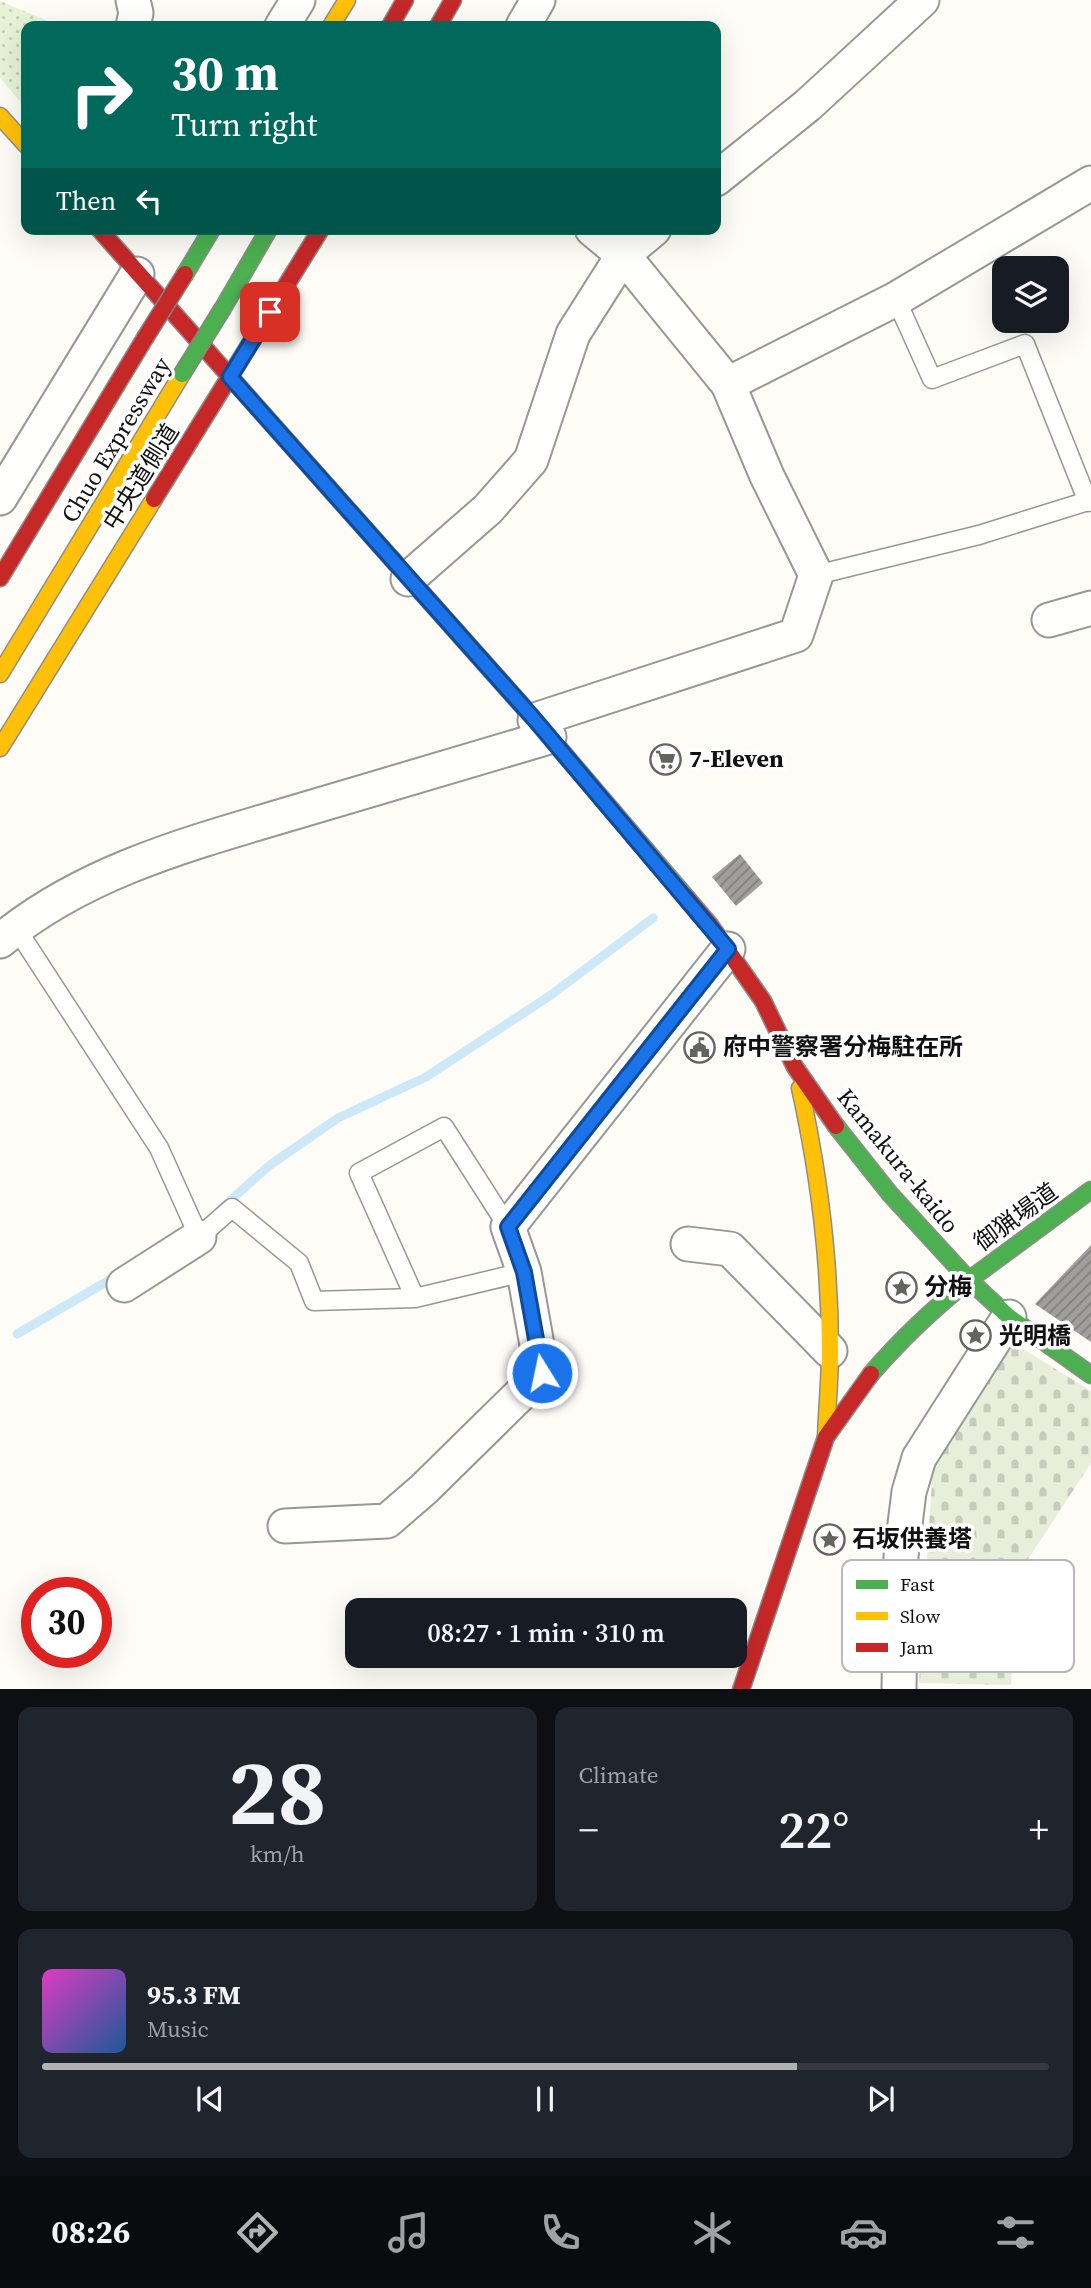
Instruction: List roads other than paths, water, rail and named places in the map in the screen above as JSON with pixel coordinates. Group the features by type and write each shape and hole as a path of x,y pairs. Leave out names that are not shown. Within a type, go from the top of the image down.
{"main road":[{"path":"334,21 347,0"},
{"path":"393,21 405,0"},
{"path":"441,21 453,0"},
{"path":"0,116 21,139"},
{"name":"Kamakura-kaido","path":"106,235 137,274 542,728 728,949 763,1001 795,1067 839,1131 873,1173 969,1280 1009,1317 1091,1375"},
{"name":"Chuo Expressway","path":"0,578 208,235"},
{"name":"Chuo Expressway","path":"0,674 265,235"},
{"name":"中央道側道","path":"0,748 317,235"},
{"path":"741,1689 826,1437 830,1351 821,1196 810,1130 795,1067"},
{"name":"御猟場道","path":"826,1437 866,1380 902,1338 931,1310 1091,1190"}],"street":[{"path":"133,0 136,13 134,21"},
{"path":"285,21 298,0"},
{"path":"526,21 538,0"},
{"path":"721,175 808,104 922,0"},
{"path":"728,384 896,299 1091,183"},
{"path":"8,935 25,920 113,872 177,848 542,728 796,635 816,575 768,476 728,384 622,255 599,235"},
{"path":"408,579 488,509 531,460 573,334 622,255 647,235"},
{"path":"0,498 137,274"},
{"path":"1049,620 1091,608"},
{"path":"285,1526 387,1521 424,1489 542,1373 524,1272 508,1227 728,949"},
{"path":"124,1285 199,1237"},
{"path":"688,1244 730,1249 830,1351"},
{"path":"901,1560 909,1492 919,1458 1009,1317"}],"lane":[{"path":"816,575 979,535 1090,501 1025,344 932,379 896,299"},
{"path":"8,935 159,1148 199,1237 232,1208 299,1264 314,1301 415,1298 524,1272"},
{"path":"415,1298 359,1173 444,1127 508,1227"}],"waterway":[{"path":"223,1207 270,1165 338,1118 426,1077 551,995 653,918"},
{"path":"17,1334 118,1275"}],"place":[{"name":"7-Eleven","path":"666,759"},
{"name":"府中警察署分梅駐在所","path":"700,1047"},
{"name":"分梅","path":"901,1287"},
{"name":"光明橋","path":"976,1336"},
{"name":"石坂供養塔","path":"829,1539"}]}
